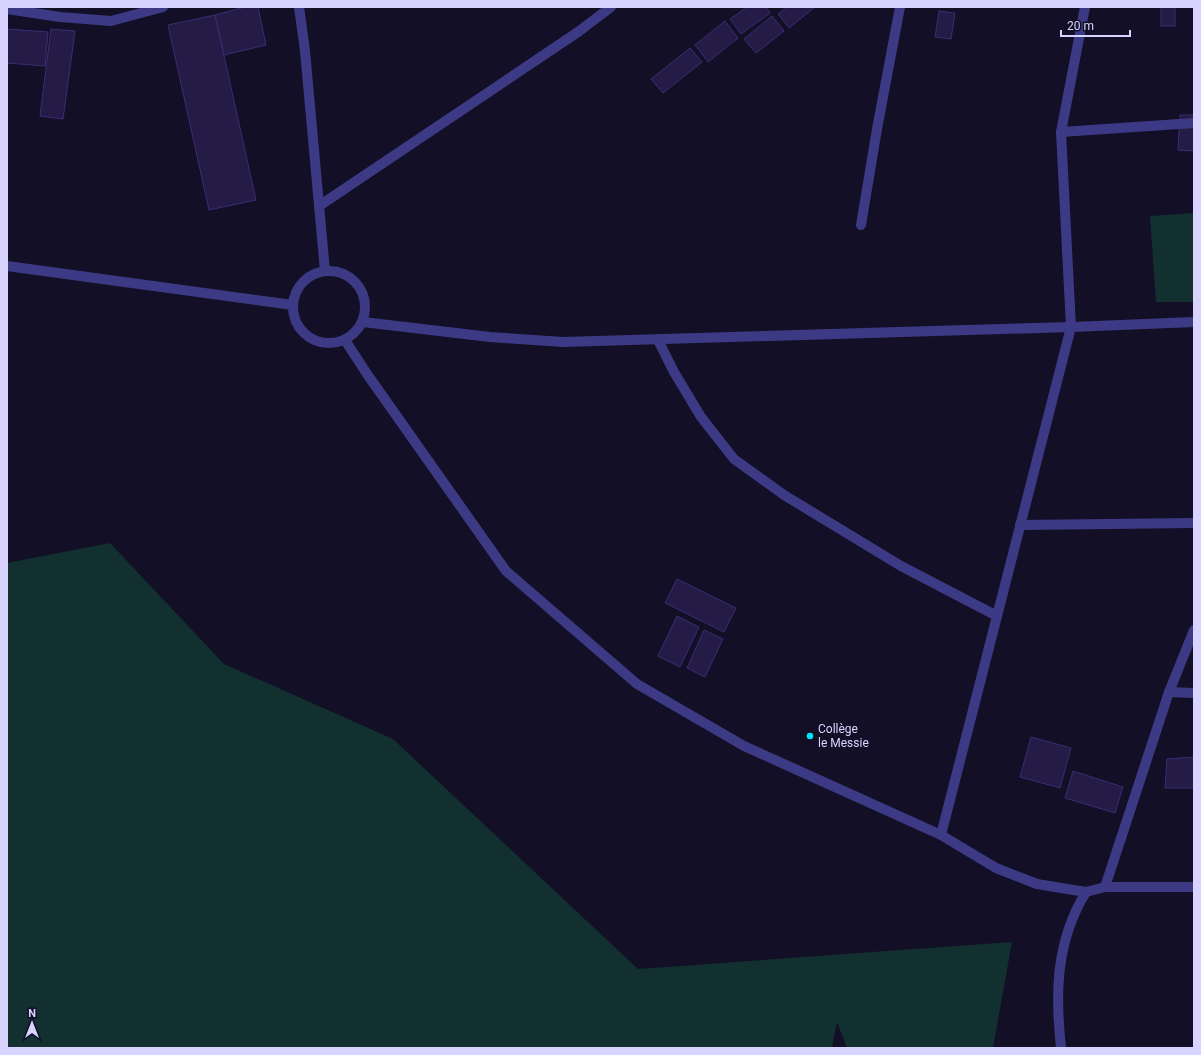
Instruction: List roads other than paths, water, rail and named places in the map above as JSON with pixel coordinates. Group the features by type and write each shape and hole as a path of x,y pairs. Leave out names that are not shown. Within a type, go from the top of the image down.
{"street":[{"path":"7,9 60,12 111,21 163,7"},
{"path":"299,7 305,51 325,271"},
{"path":"319,206 578,32 611,7"},
{"path":"861,225 900,7"},
{"path":"942,835 1071,327 1061,132 1085,7"},
{"path":"1061,132 1194,123"},
{"path":"7,266 293,305"},
{"path":"325,271 338,272 349,277 358,286 364,297 365,310 363,322 346,340 333,343 321,342 309,338 300,329 294,317 293,305 296,293 303,282 313,275 325,271"},
{"path":"363,322 490,337 563,342 1194,322"},
{"path":"346,340 367,374 506,571 637,684 744,746 942,835 996,868 1038,884 1086,892 1105,887 1194,887"},
{"path":"658,340 674,372 701,418 734,459 784,495 901,566 997,616"},
{"path":"1020,524 1194,523"},
{"path":"1105,887 1169,692 1194,630"},
{"path":"1169,692 1194,693"},
{"path":"1061,1048 1058,1016 1059,972 1068,929 1086,892"}],"place":[{"name":"Collège le Messie","path":"810,736"}]}
